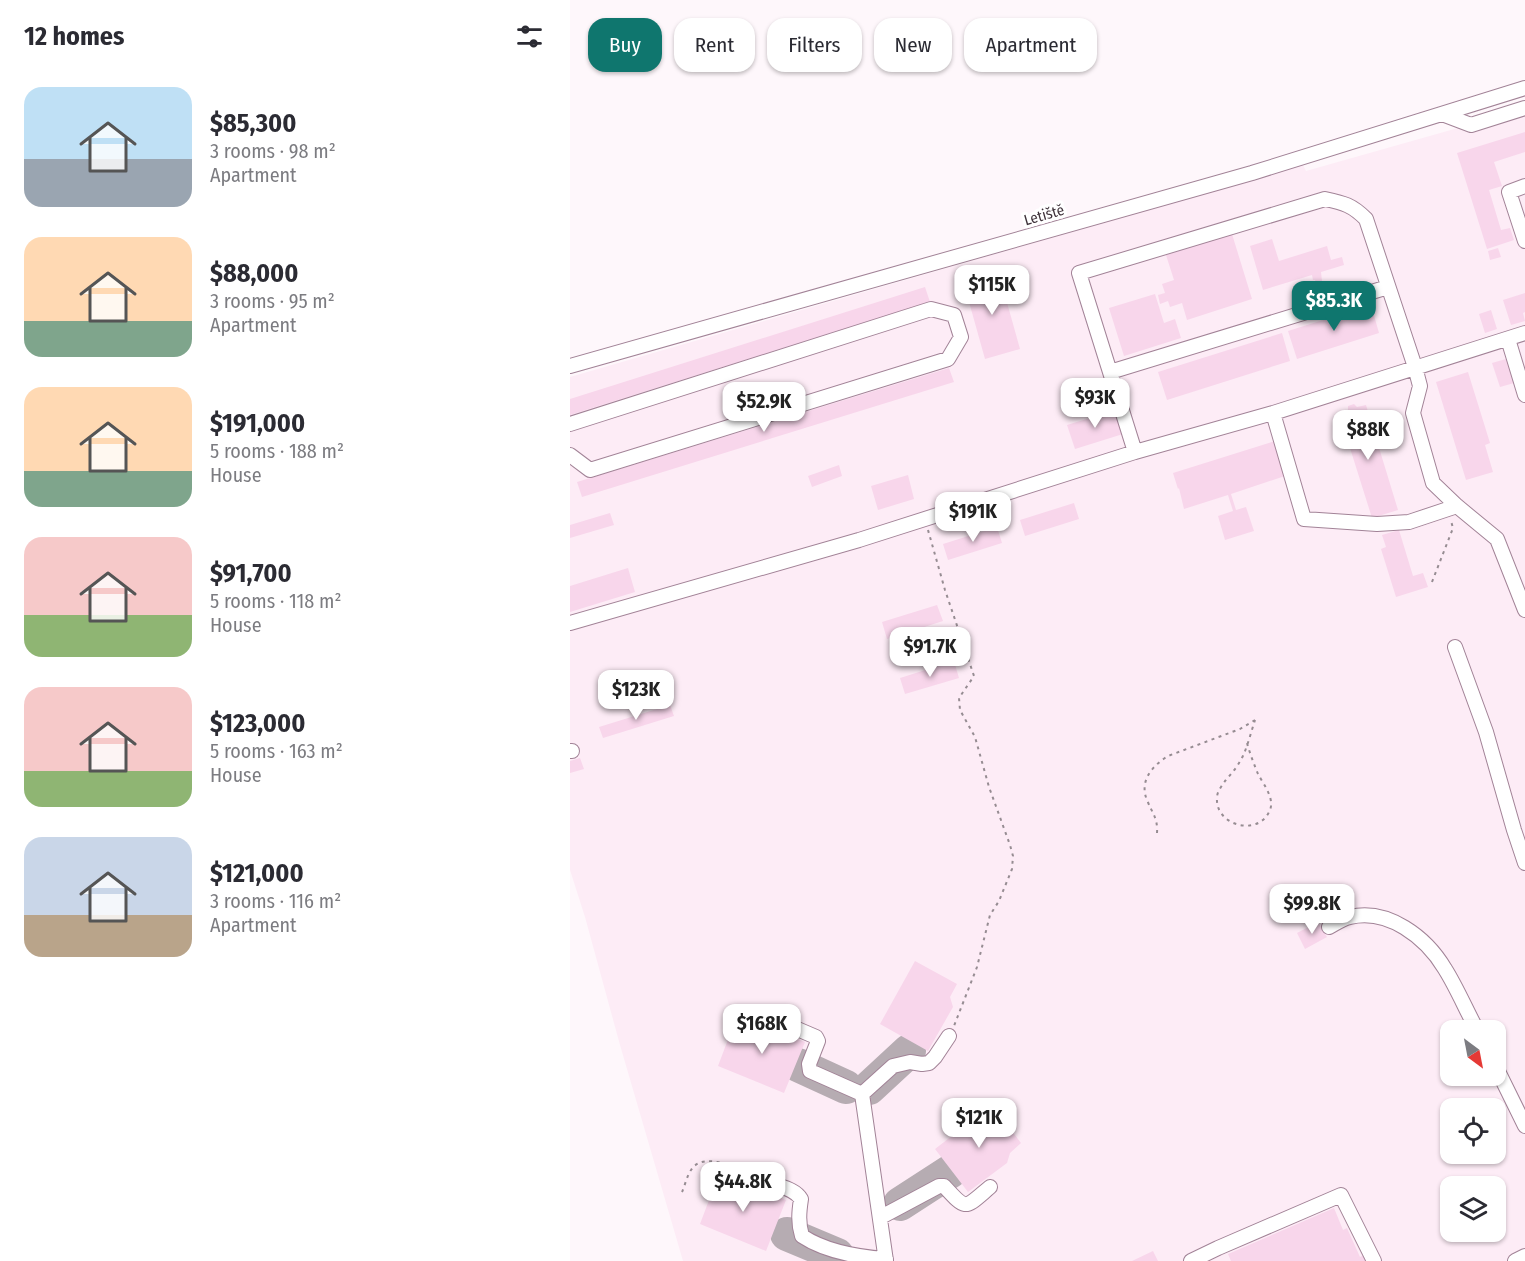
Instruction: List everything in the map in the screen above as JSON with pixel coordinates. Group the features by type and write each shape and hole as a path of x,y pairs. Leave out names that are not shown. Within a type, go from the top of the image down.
{"street":[{"name":"Letiště","path":"570,366 1252,173 1525,88"},
{"path":"1442,114 1471,125 1525,108"},
{"path":"1525,186 1509,192 1525,241"},
{"path":"1135,452 1079,273 1325,199 1342,203 1356,209 1366,219 1415,368 1420,386 1413,412 1432,483 1453,508 1497,539 1525,610"},
{"path":"1110,372 1388,286"},
{"path":"570,424 932,309 954,315 961,337 948,359 590,470 570,455"},
{"path":"570,623 859,540 1135,452 1273,413 1525,333"},
{"path":"1508,339 1525,395"},
{"path":"1273,413 1304,519 1377,524 1409,522 1453,508"},
{"path":"1455,647 1486,732 1525,863"},
{"path":"1329,927 1348,917 1373,915 1396,922 1423,941 1444,968 1472,1020"},
{"path":"788,1025 816,1037 818,1041 809,1064 810,1071 862,1095"},
{"path":"862,1095 893,1066 910,1062 929,1063 949,1036"},
{"path":"1505,1086 1525,1126"},
{"path":"771,1184 789,1189 801,1199 799,1219 802,1236 839,1252 886,1260 862,1095"},
{"path":"881,1216 939,1186 944,1186 959,1203 966,1204 990,1187"},
{"path":"1191,1261 1210,1257 1341,1195 1374,1261"},
{"path":"1515,1261 1525,1257"}],"path":[{"path":"1432,582 1453,528 1453,508"},
{"path":"926,519 945,590 974,676 959,698 960,710 975,737 989,787 1013,856 1012,869 999,901 990,915 977,967 949,1036"},
{"path":"1157,833 1156,817 1144,790 1150,771 1160,761 1183,749 1240,729 1255,720 1247,744 1241,762 1218,792 1216,800 1225,819 1231,822 1245,826 1263,820 1271,808 1271,802 1247,744"},
{"path":"682,1192 691,1169 703,1160 729,1166 771,1184"}],"shaded area":[{"path":"1525,109 1525,1261 683,1261 570,870 570,377 1303,165 1306,171"}],"building":[{"path":"1525,132 1525,152 1494,162 1502,186 1489,190 1501,230 1510,228 1514,240 1487,249 1457,153"},
{"path":"1232,234 1252,299 1187,320 1182,303 1170,307 1168,301 1160,304 1158,295 1165,293 1162,284 1174,280 1166,255"},
{"path":"1272,239 1279,261 1327,246 1331,260 1342,257 1344,265 1321,272 1322,281 1316,283 1312,275 1263,290 1250,246"},
{"path":"1498,248 1501,257 1490,260 1488,251"},
{"path":"999,274 1020,349 985,359 964,284"},
{"path":"925,287 930,302 570,415 570,399"},
{"path":"1525,293 1525,312 1523,313 1525,321 1511,325 1503,300"},
{"path":"1155,294 1164,323 1175,319 1181,338 1124,356 1109,308"},
{"path":"1371,305 1379,333 1297,359 1288,331"},
{"path":"1491,310 1497,329 1485,333 1479,314"},
{"path":"1282,333 1290,361 1167,400 1158,372"},
{"path":"1506,359 1514,383 1500,387 1492,363"},
{"path":"949,368 954,382 582,497 577,482"},
{"path":"1468,372 1490,443 1485,445 1493,472 1466,480 1436,382"},
{"path":"1354,404 1357,407 1366,405 1398,510 1372,518 1339,413 1348,410 1348,406"},
{"path":"1116,410 1123,434 1075,449 1067,425"},
{"path":"1275,441 1285,476 1231,494 1236,510 1246,507 1254,531 1225,540 1218,516 1233,511 1228,495 1184,509 1173,473"},
{"path":"839,465 842,476 812,487 808,476"},
{"path":"908,475 914,499 878,510 871,486"},
{"path":"1074,503 1079,519 1025,536 1020,520"},
{"path":"610,513 614,525 570,538 570,525"},
{"path":"997,527 1002,543 948,560 943,544"},
{"path":"1399,530 1413,576 1423,573 1428,587 1396,597 1381,549 1386,547 1382,535"},
{"path":"628,568 635,592 570,612 570,586"},
{"path":"937,605 943,621 887,639 882,622"},
{"path":"954,661 959,678 905,694 900,678"},
{"path":"670,705 674,716 603,738 599,727"},
{"path":"580,758 584,769 570,773 570,761"},
{"path":"1318,922 1327,937 1305,949 1297,933"},
{"path":"915,961 957,984 950,997 953,1007 928,1051 880,1024"},
{"path":"735,1021 750,1026 759,1022 805,1042 784,1093 718,1066"},
{"path":"992,1105 1021,1143 1010,1153 1007,1163 968,1192 935,1149"},
{"path":"717,1179 731,1184 741,1181 786,1200 766,1251 700,1224"},
{"path":"1334,1208 1343,1230 1347,1228 1360,1257 1364,1255 1367,1261 1231,1261 1228,1254"},
{"path":"1153,1251 1158,1261 1132,1261"}],"taxiway":[{"path":"869,1088 909,1051"},
{"path":"798,1065 846,1087"},
{"path":"900,1204 951,1171"},
{"path":"787,1234 837,1255"}]}
